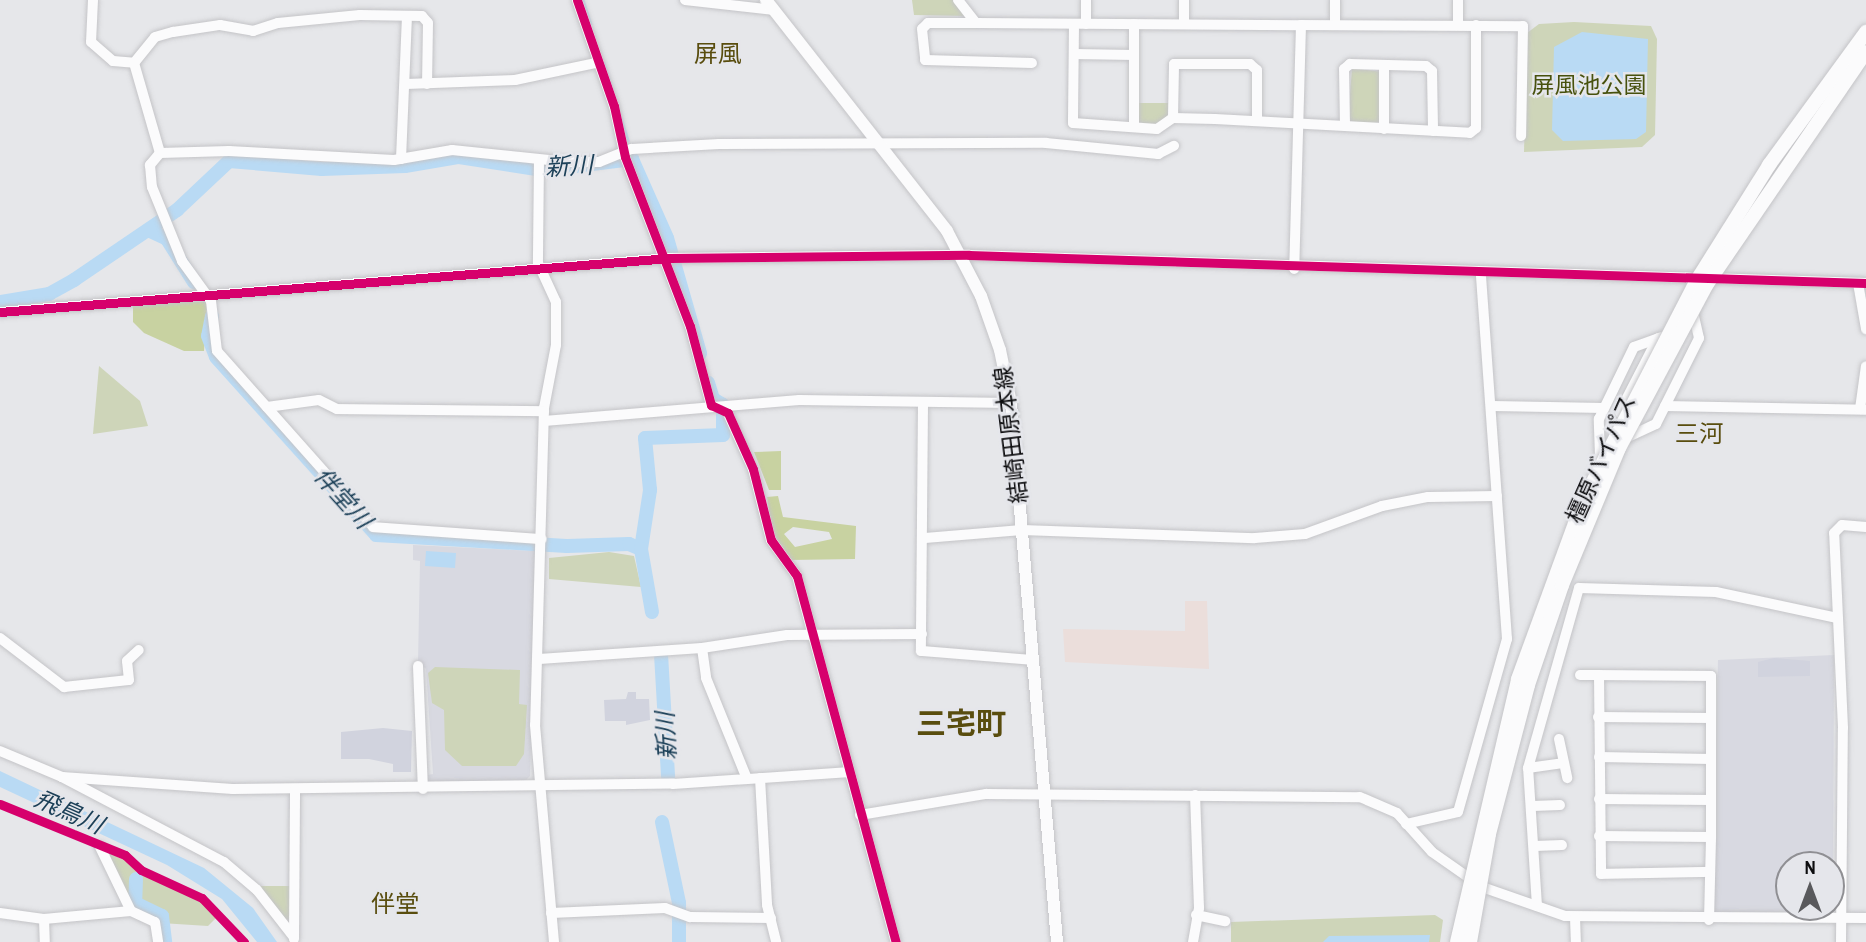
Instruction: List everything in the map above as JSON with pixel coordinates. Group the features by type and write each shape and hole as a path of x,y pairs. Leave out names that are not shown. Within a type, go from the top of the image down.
{"highway":[{"name":"橿原バイパス","path":"1456,942 1466,876 1515,678 1600,456 1661,337 1696,277 1830,76 1866,30"},
{"path":"1456,942 1518,679 1584,499 1697,280 1769,165 1866,30"},
{"name":"橿原バイパス","path":"1471,942 1531,687 1565,586 1628,437 1714,277 1866,55"},
{"path":"1471,942 1489,834 1528,685 1562,584 1614,459 1707,284 1866,55"}],"main road":[{"name":"結崎田原本線","path":"770,5 880,144 961,256 1000,350 1011,403 1057,942"}],"street":[{"path":"93,0 91,42 113,61 134,63"},
{"path":"685,0 770,5"},
{"path":"1086,0 1086,24"},
{"path":"1184,0 1184,24"},
{"path":"1335,0 1335,25"},
{"path":"1458,0 1458,25"},
{"path":"579,1 625,152 670,258 710,405"},
{"path":"961,1 976,23"},
{"path":"401,159 407,16"},
{"path":"134,63 155,37 173,32 220,25 253,31 304,19 426,17 428,84"},
{"path":"1032,63 925,60 922,29 928,23 1524,26 1521,136"},
{"path":"1074,24 1073,122 1157,129 1173,118 1300,122 1470,133 1476,128 1476,25"},
{"path":"1134,127 1135,24"},
{"path":"1294,269 1301,25"},
{"path":"1074,54 1135,55"},
{"path":"134,63 159,153"},
{"path":"406,84 515,80 596,63"},
{"path":"1173,118 1174,64 1250,64 1257,70 1257,121"},
{"path":"1345,125 1344,69 1384,66 1430,68 1433,131"},
{"path":"1384,66 1384,129"},
{"path":"159,153 229,151 302,159 401,159 452,150 539,160 598,162 625,152 719,144 1046,143 1158,154 1174,146"},
{"path":"159,153 150,165 161,211 182,261 208,296 216,317 217,351 373,527 542,544"},
{"path":"539,160 536,223 541,268 556,302 556,345 544,416 539,659 539,786 554,942"},
{"path":"0,312 670,258 961,256 1481,275 1714,277 1862,283 1866,329"},
{"path":"1406,824 1458,812 1507,639 1493,406 1481,275"},
{"path":"1628,437 1652,429 1665,406 1699,338 1693,313"},
{"path":"1600,456 1597,428 1634,347 1661,337"},
{"path":"1665,406 1863,409 1866,366"},
{"path":"267,407 319,400 337,409 544,416 710,405 726,409 799,400 923,404 1011,403"},
{"path":"923,404 925,538 921,651 1032,660"},
{"path":"1493,406 1604,408"},
{"path":"726,409 753,469 771,540 797,576 847,772 896,942"},
{"path":"925,538 1022,530 1255,538 1317,531 1382,506 1428,497 1497,496"},
{"path":"1841,851 1835,533 1842,525 1866,527"},
{"path":"1537,906 1533,806 1528,768 1578,588 1716,592 1837,618"},
{"path":"539,659 702,648 814,635 922,634"},
{"path":"0,638 64,687 128,680 127,661 139,650"},
{"path":"702,648 706,678 747,779"},
{"path":"418,666 423,789"},
{"path":"1599,675 1601,874 1710,872"},
{"path":"1580,676 1712,676 1709,920"},
{"path":"1598,718 1711,718"},
{"path":"1559,739 1567,778"},
{"path":"0,751 62,777 223,862 257,890 294,939"},
{"path":"1599,757 1711,759"},
{"path":"1528,768 1563,762"},
{"path":"62,777 295,789 423,789 661,783 847,772"},
{"path":"760,778 771,918 776,942"},
{"path":"294,939 295,789"},
{"path":"860,815 986,794 1080,792 1360,797 1381,802 1482,887 1537,906 1575,917 1775,919"},
{"path":"1193,942 1196,915 1195,795"},
{"path":"1599,799 1711,800"},
{"path":"1533,806 1560,805"},
{"path":"1599,836 1711,837"},
{"path":"1535,846 1562,845"},
{"path":"100,847 131,911"},
{"path":"551,913 664,908 690,917 771,918"},
{"path":"0,913 44,919 131,911 155,922 158,942"},
{"path":"1196,915 1225,921"},
{"path":"1575,917 1576,942"},
{"path":"1845,918 1866,918"},
{"path":"44,919 45,942"},
{"path":"1840,942 1842,921"}],"shaded area":[{"path":"413,545 536,551 530,776 525,781 428,783 427,775 433,774 426,669 418,662 420,561 413,560"},
{"path":"1185,601 1207,601 1209,669 1065,662 1063,629 1185,631"},
{"path":"1834,655 1833,851 1775,851 1775,912 1712,913 1718,660"}],"green space":[{"path":"912,0 954,0 967,16 914,15"},
{"name":"屏風池公園","path":"1574,22 1651,26 1657,39 1655,135 1642,147 1524,152 1527,33 1539,24"},
{"path":"1352,68 1382,72 1381,125 1348,121"},
{"path":"1138,103 1169,103 1168,117 1156,126 1139,123"},
{"path":"162,302 207,302 204,351 184,351 144,333 133,322 133,306"},
{"path":"99,366 140,401 148,426 93,434"},
{"path":"781,451 781,490 769,490 754,452"},
{"path":"778,496 783,517 856,526 855,559 791,560 773,537 767,497","holes":["793,527 829,532 832,539 795,547 784,534"]},
{"path":"609,552 634,556 641,587 549,579 549,558"},
{"path":"435,667 520,670 519,704 527,705 524,754 516,766 462,766 445,750 444,710 432,703 428,673"},
{"path":"106,851 200,899 220,914 208,926 161,923 128,900"},
{"path":"258,886 292,886 290,919 285,920"},
{"path":"1435,915 1443,920 1440,942 1231,942 1231,922"}],"water":[{"path":"1582,32 1648,39 1646,132 1636,139 1563,141 1552,130 1554,47"},
{"path":"426,551 456,553 455,568 425,566"},
{"name":"飛鳥川","path":"0,771 204,868 253,908 277,942 257,942 222,899 167,865 0,787"},
{"path":"1430,935 1429,942 1323,942 1329,936"}],"building":[{"path":"1774,658 1810,661 1810,676 1758,677 1758,662"},
{"path":"628,692 636,692 636,699 649,699 650,720 626,725 626,721 605,721 604,700 626,699"},
{"path":"383,728 412,731 411,772 393,772 393,764 369,759 341,759 341,732"}],"waterway":[{"path":"583,0 591,24"},
{"path":"604,63 628,140"},
{"name":"新川","path":"0,302 49,294 74,280 177,210 229,161 322,169 405,166 459,157 543,170 632,159 667,238 700,353"},
{"name":"伴堂川","path":"150,231 167,239 194,282"},
{"name":"伴堂川","path":"212,316 208,336 216,357 376,535 567,546 629,544 641,549"},
{"name":"新川","path":"641,549 650,490 645,438 723,435 723,405 713,399 708,383"},
{"name":"新川","path":"641,549 652,612"},
{"name":"新川","path":"661,654 668,777"},
{"name":"新川","path":"662,822 679,903 679,942"},
{"path":"136,879 135,903 162,916 165,942"}],"cycle path":[{"path":"577,0 614,106 625,157 690,326 711,405 728,413 753,469 771,540 797,576 896,942"},
{"path":"0,312 670,258 969,255 1866,283"},
{"path":"0,804 125,855 141,870 202,898 244,942"}],"district":[{"name":"屏風","path":"718,54"},
{"name":"三河","path":"1699,434"},
{"name":"三宅町","path":"961,723"},
{"name":"伴堂","path":"395,904"}]}
